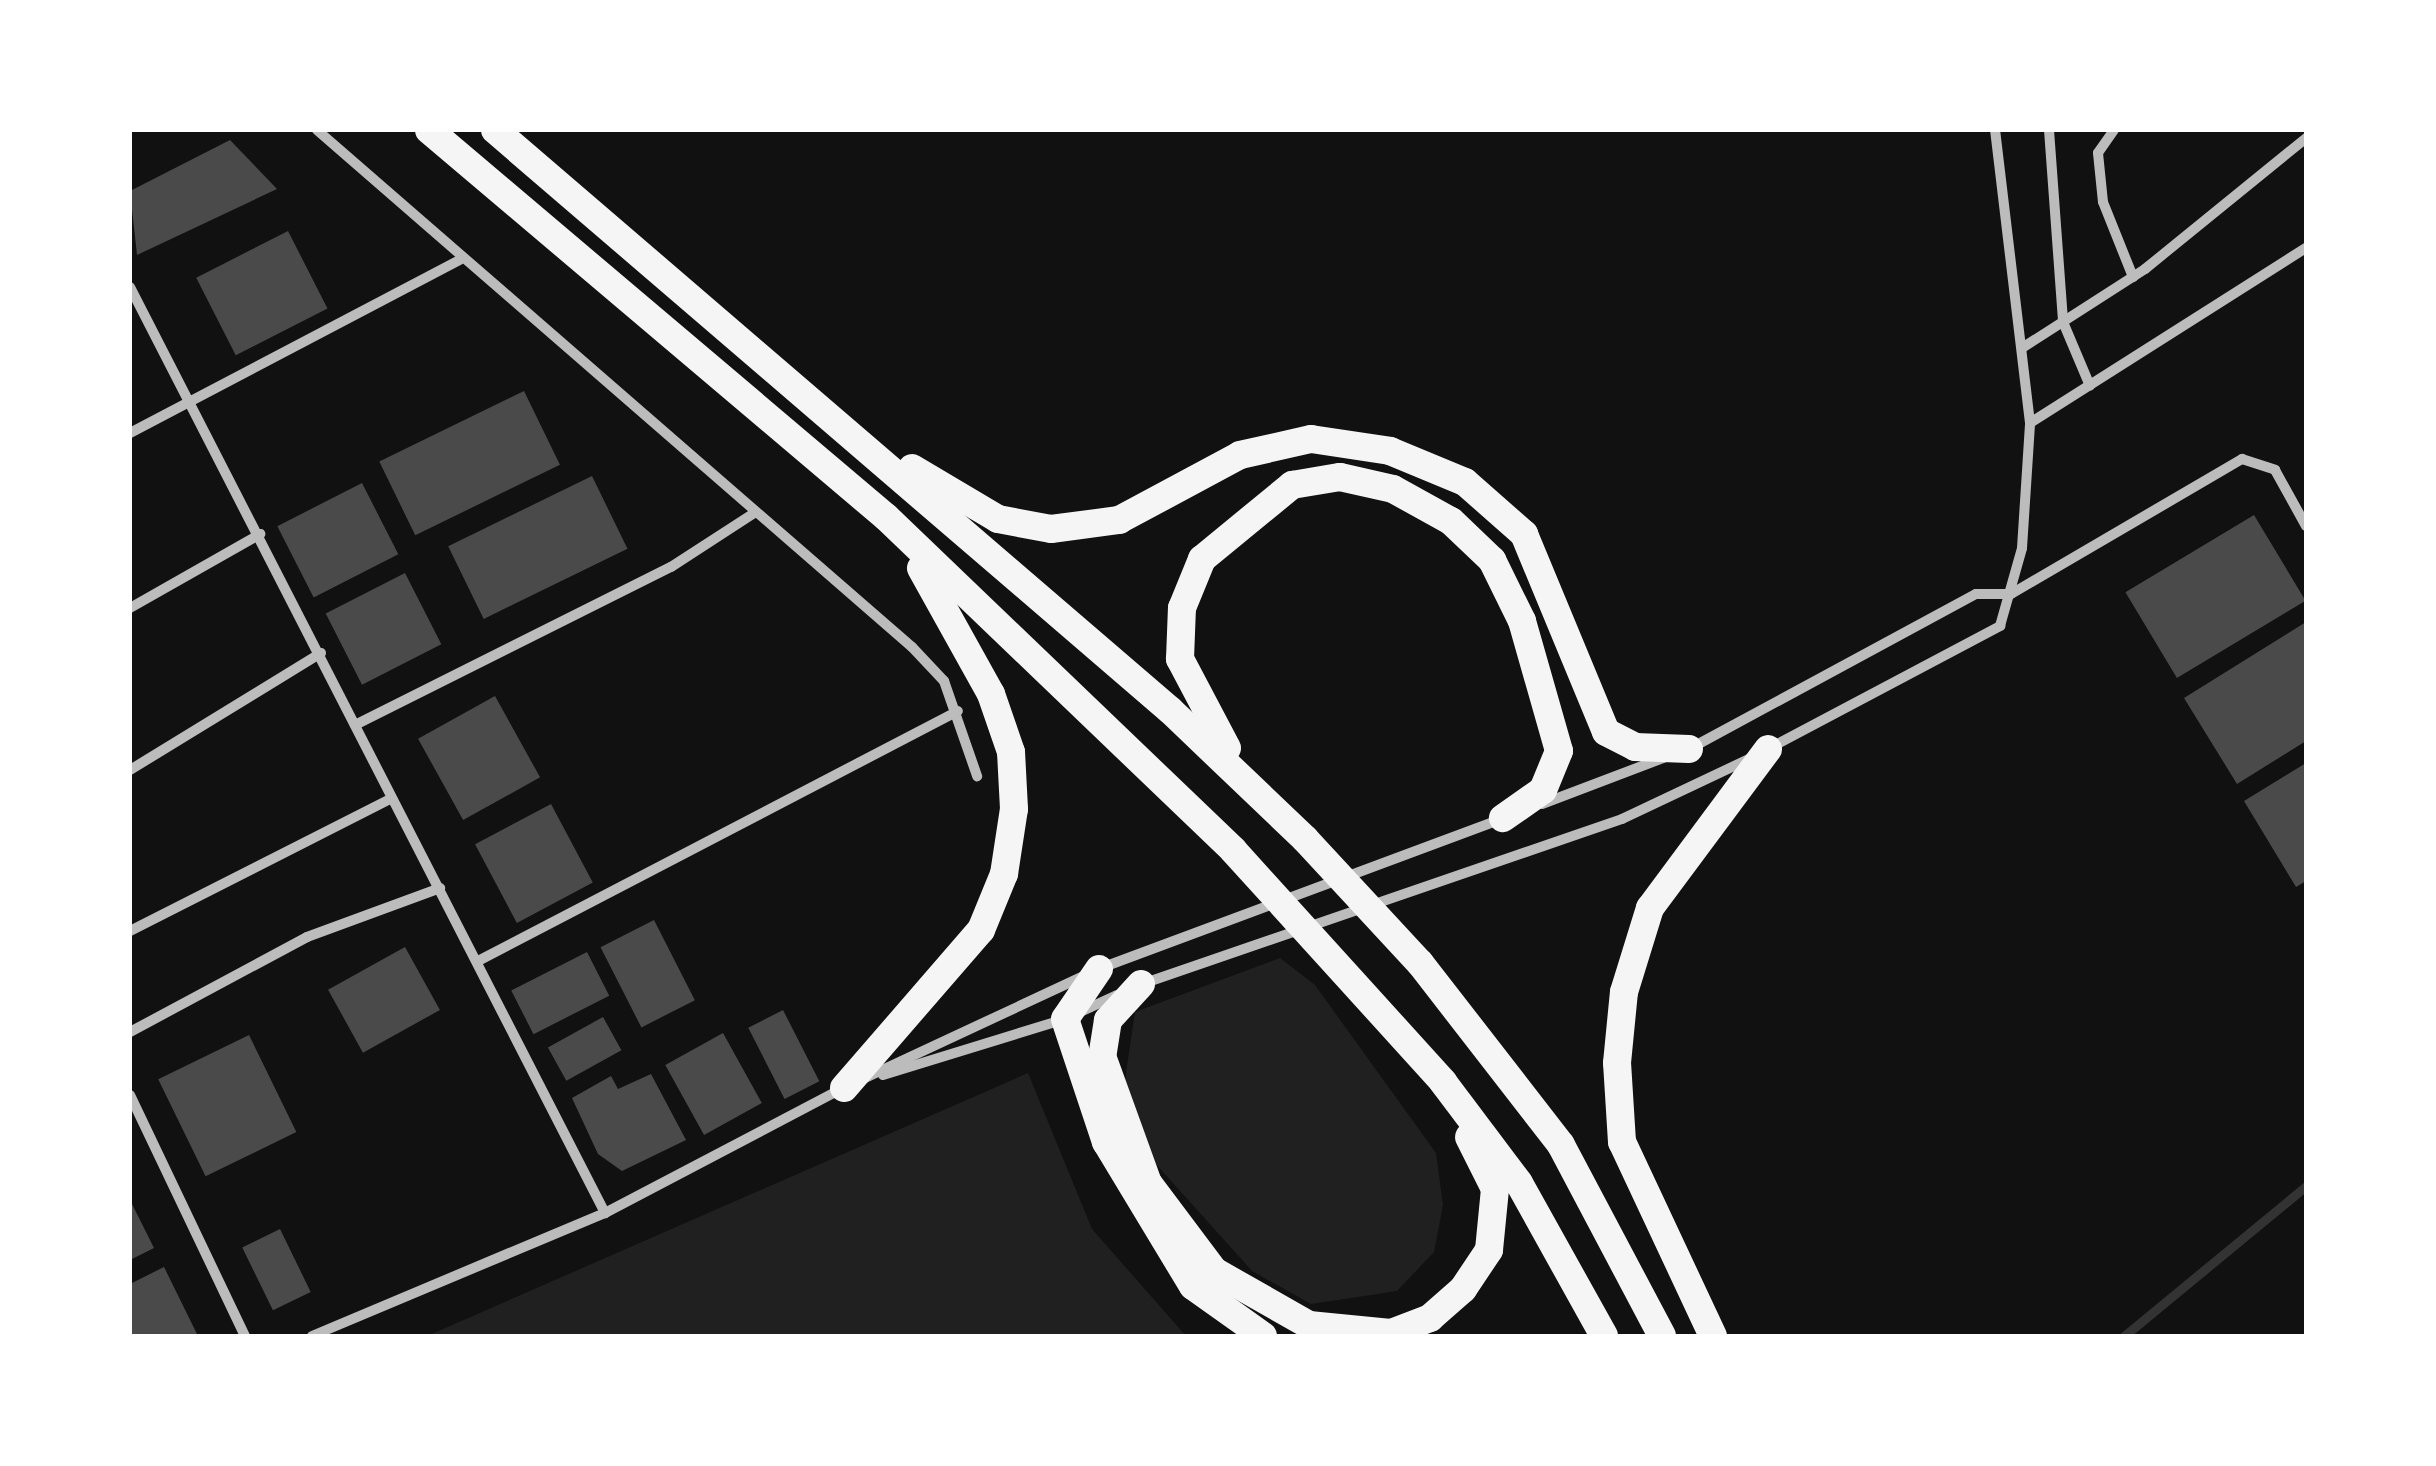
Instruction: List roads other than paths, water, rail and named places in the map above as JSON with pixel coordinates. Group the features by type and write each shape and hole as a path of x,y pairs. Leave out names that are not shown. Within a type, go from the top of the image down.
{"highway":[{"path":"429,130 886,518 1233,850 1347,984 1443,1082 1519,1183 1604,1336"},
{"path":"496,130 858,438 1305,839 1420,963 1561,1145 1662,1336"},
{"path":"858,438 998,519 1051,529 1119,520 1240,454 1311,439 1390,452 1465,482 1524,534 1606,732 1636,747 1690,749"},
{"path":"1259,795 1180,658 1182,608 1202,558 1240,520 1292,484 1340,477 1393,489 1452,522 1492,560 1522,621 1559,752 1543,790 1503,818"},
{"path":"844,1088 981,930 1014,809 1011,752 991,694 946,603 886,518"},
{"path":"1713,1336 1622,1142 1617,1063 1624,992 1650,908 1768,749"},
{"path":"1099,969 1065,1019 1106,1142 1150,1223 1193,1286 1263,1336"},
{"path":"1142,984 1108,1020 1102,1056 1148,1182 1214,1271 1309,1326 1391,1332 1430,1318 1489,1250 1495,1189 1443,1082"}],"street":[{"path":"317,130 460,260 912,647 958,712 977,776"},
{"path":"844,1088 1065,1019 1142,984 1622,819 1768,749 2000,626 2011,594 2030,424 1995,130"},
{"path":"2050,130 2063,322 2090,386"},
{"path":"2114,130 2098,153 2103,202 2132,277"},
{"path":"2022,348 2132,277 2306,138"},
{"path":"2030,424 2306,248"},
{"path":"130,433 460,260"},
{"path":"130,287 191,398 321,653 390,799 440,888 605,1212"},
{"path":"312,1336 605,1212 844,1088 1099,969 1690,749 1976,594 2011,594 2242,459 2275,470 2306,526"},
{"path":"355,725 671,568 754,513"},
{"path":"130,608 260,534"},
{"path":"130,770 321,653"},
{"path":"478,962 958,712"},
{"path":"130,931 390,799"},
{"path":"130,1032 307,937 440,888"},
{"path":"130,1095 245,1336"}],"waterway":[{"path":"2124,1336 2306,1186"}]}
